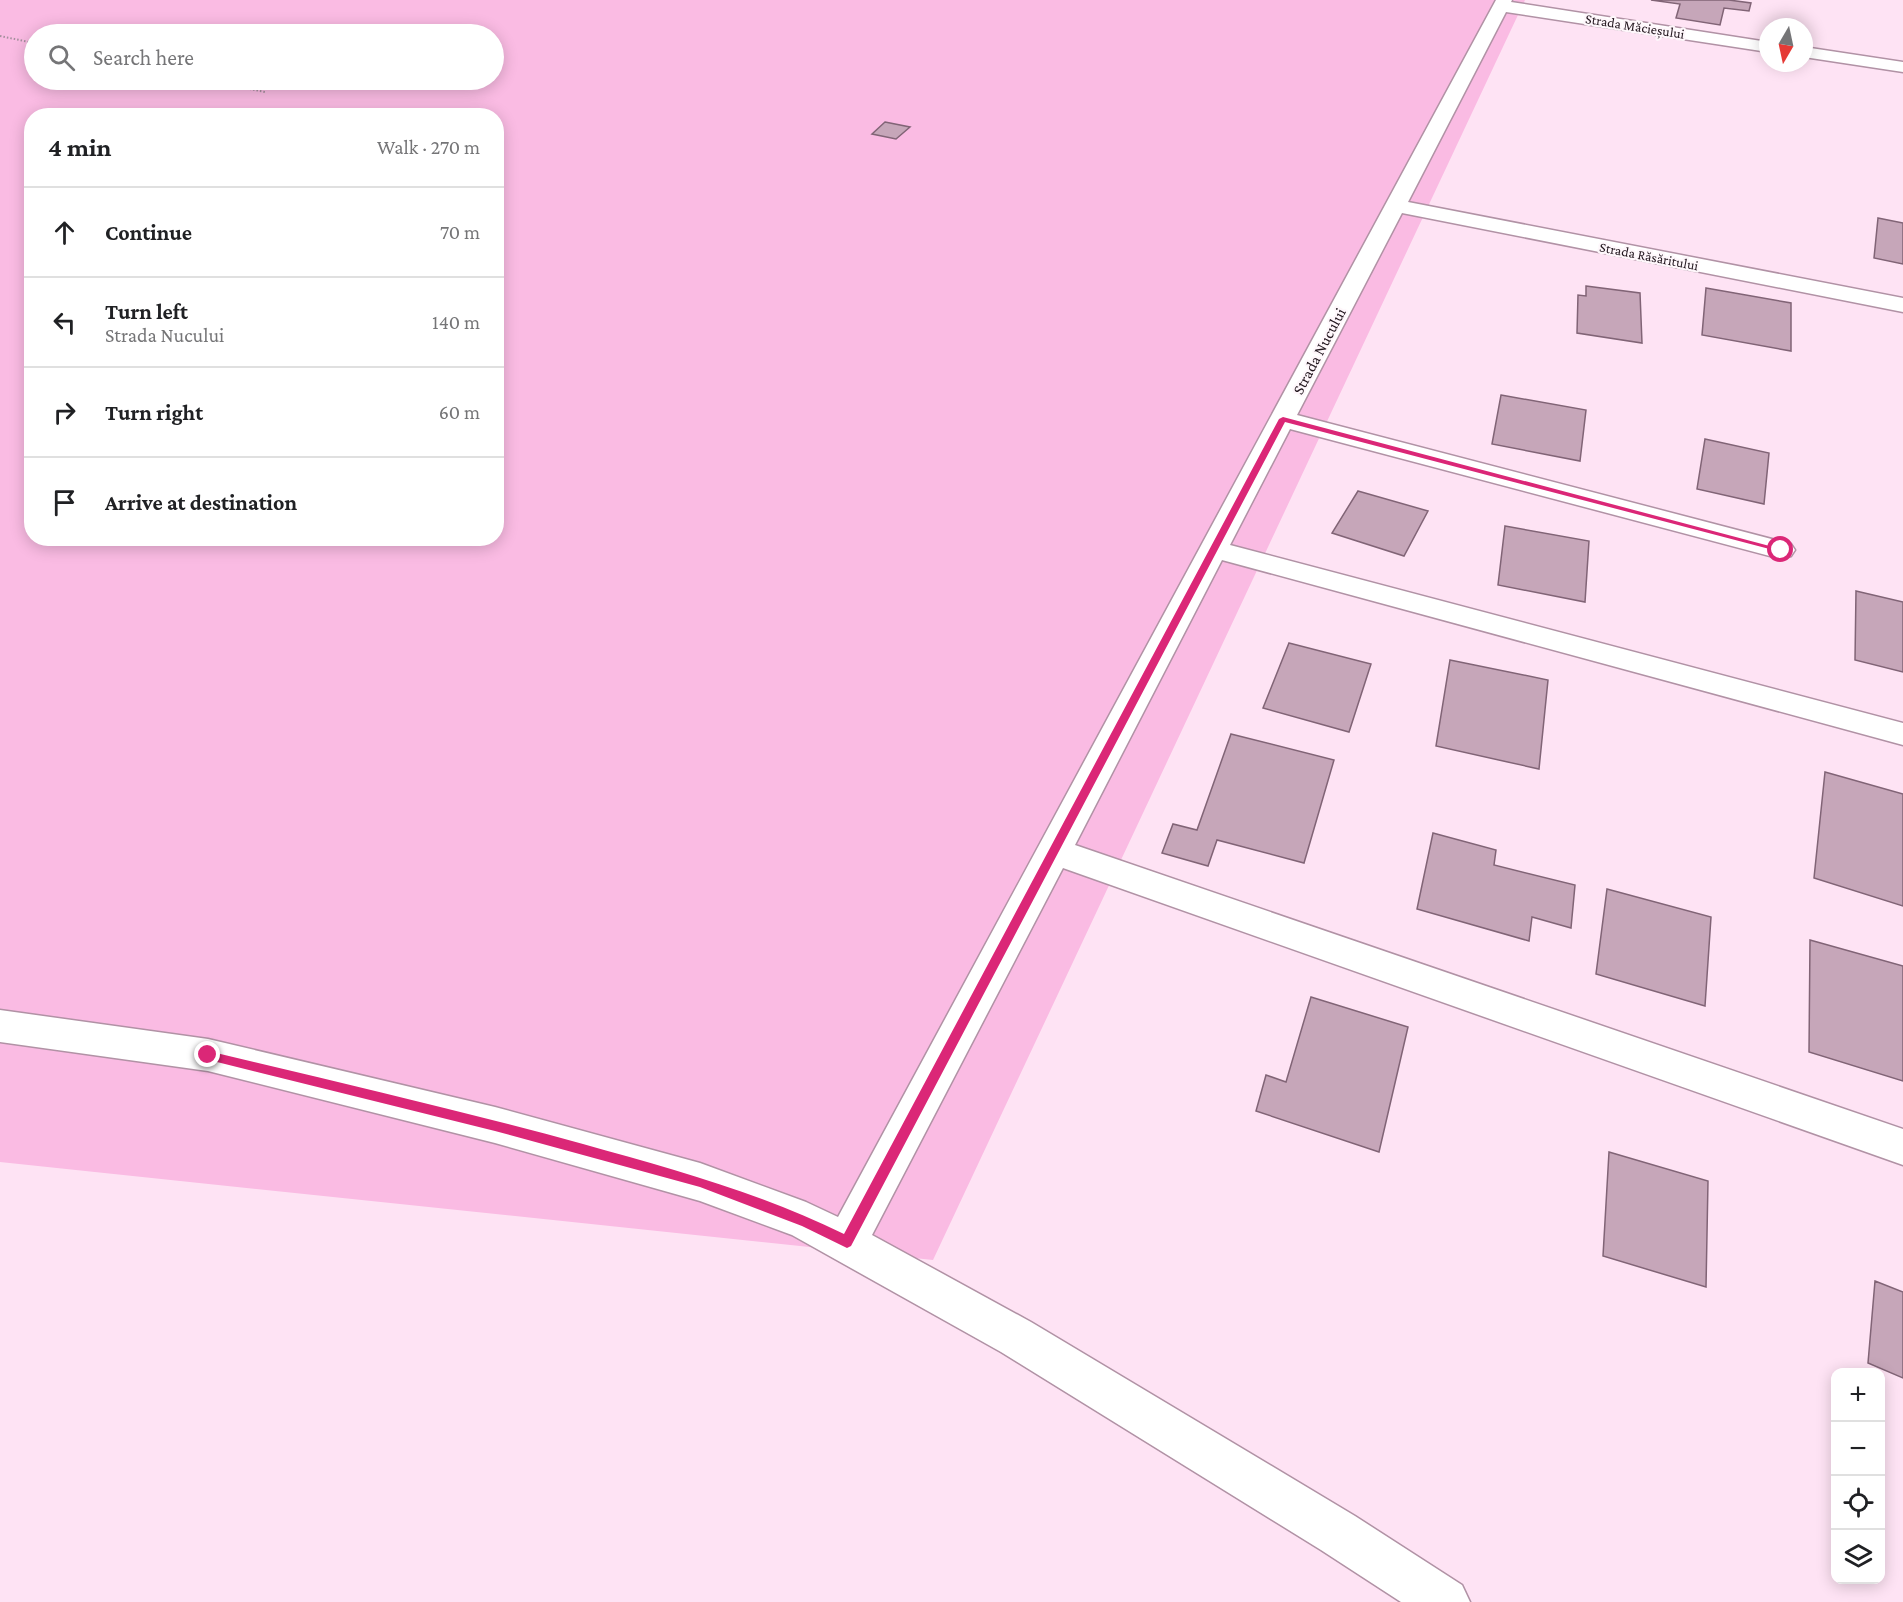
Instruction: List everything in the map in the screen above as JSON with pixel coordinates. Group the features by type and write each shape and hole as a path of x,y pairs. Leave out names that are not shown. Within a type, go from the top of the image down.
{"street":[{"name":"Strada Măcieșului","path":"1503,3 1759,46"},
{"name":"Strada Nucului","path":"847,1242 1503,3"},
{"path":"1813,53 1903,67"},
{"name":"Strada Răsăritului","path":"1396,206 1903,305"},
{"path":"1283,419 1781,550"},
{"path":"1214,549 1903,734"},
{"path":"1054,851 1903,1147"},
{"path":"0,1026 208,1055 495,1125 700,1182 806,1221 1016,1337 1338,1533 1445,1602"}],"path":[{"path":"0,36 24,42"},
{"path":"255,90 265,92"}],"shaded area":[{"path":"0,0 1525,0 933,1260 0,1162"}],"building":[{"path":"1651,0 1729,0 1751,3 1749,11 1724,8 1720,25 1676,18 1680,4"},
{"path":"885,122 910,127 896,139 872,134"},
{"path":"1878,218 1903,223 1903,264 1874,258"},
{"path":"1586,286 1640,293 1642,343 1577,333 1578,295 1586,296"},
{"path":"1706,288 1791,303 1791,351 1702,335"},
{"path":"1501,395 1586,410 1580,461 1492,444"},
{"path":"1705,439 1769,453 1764,504 1697,489"},
{"path":"1358,491 1428,511 1404,556 1332,533"},
{"path":"1505,526 1589,541 1585,602 1498,585"},
{"path":"1856,591 1903,602 1903,672 1855,660"},
{"path":"1289,643 1371,664 1349,732 1263,708"},
{"path":"1450,660 1548,680 1539,769 1436,746"},
{"path":"1231,734 1334,760 1304,863 1217,840 1208,866 1162,853 1173,824 1197,830"},
{"path":"1825,772 1903,794 1903,906 1814,878"},
{"path":"1433,833 1496,850 1494,865 1575,885 1571,928 1532,917 1529,941 1417,909"},
{"path":"1607,889 1711,917 1705,1006 1596,974"},
{"path":"1810,940 1903,966 1903,1081 1809,1052"},
{"path":"1311,997 1408,1027 1379,1152 1256,1111 1266,1075 1286,1082"},
{"path":"1609,1152 1708,1181 1706,1287 1603,1256"},
{"path":"1875,1281 1903,1292 1903,1378 1885,1370 1885,1368 1868,1363"}],"route":[{"path":"208,1055 495,1125 700,1182 806,1221 847,1242 1283,419 1781,550"}]}
